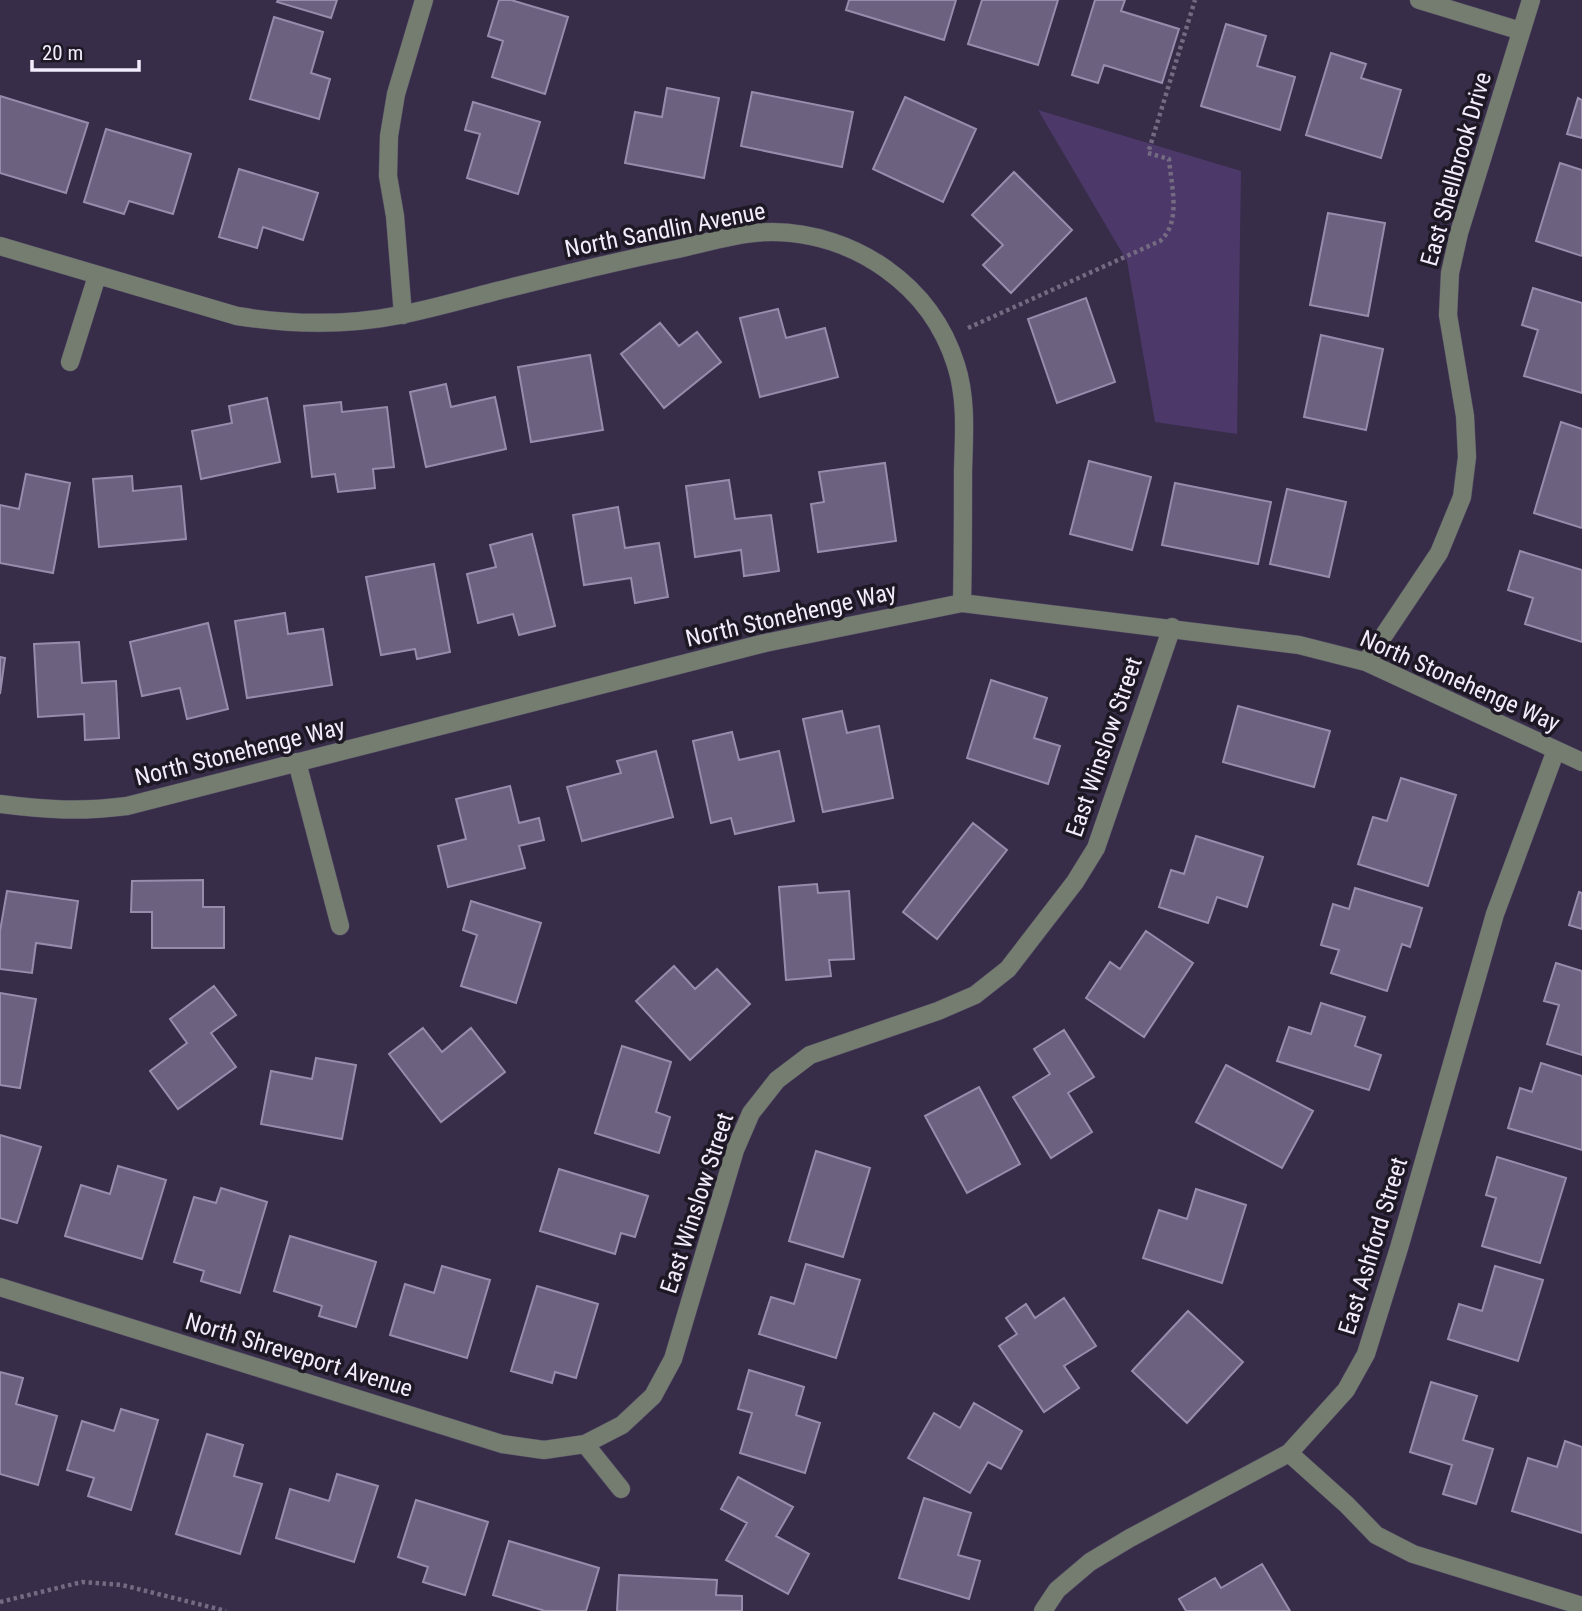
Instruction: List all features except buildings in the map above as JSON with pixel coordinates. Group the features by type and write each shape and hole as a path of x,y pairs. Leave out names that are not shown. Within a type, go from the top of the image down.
{"street":[{"path":"403,315 395,216 388,176 388,136 396,94 424,0"},
{"path":"1419,0 1521,31"},
{"name":"East Shellbrook Drive","path":"1366,662 1439,553 1462,497 1467,457 1465,416 1448,315 1450,274 1459,233 1531,0"},
{"name":"North Sandlin Avenue","path":"0,247 197,306 277,322 360,322 403,315 614,262 770,232 813,236 852,248 887,268 917,295 941,329 957,366 964,407 962,603"},
{"path":"70,362 97,276"},
{"name":"North Stonehenge Way","path":"0,804 86,811 127,806 765,643 962,603 1172,627 1299,645 1366,662 1582,762"},
{"name":"East Winslow Street","path":"585,1444 622,1425 645,1404 653,1396 673,1359 735,1150 751,1113 776,1080 810,1055 939,1011 975,995 1008,969 1075,882 1096,848 1172,627"},
{"name":"East Ashford Street","path":"1043,1611 1057,1590 1090,1562 1289,1453 1346,1390 1366,1354 1495,914 1556,750"},
{"path":"298,762 340,926"},
{"name":"North Shreveport Avenue","path":"0,1287 502,1444 544,1450 585,1444"},
{"path":"585,1444 621,1489"},
{"path":"1289,1453 1376,1535 1413,1554 1582,1606"}],"path":[{"path":"945,339 1160,241 1167,235 1173,210 1168,159 1148,153 1195,0"},
{"path":"0,1602 82,1581 122,1585 226,1611"}],"shaded area":[{"path":"1038,110 1241,171 1237,434 1155,422 1127,261"}]}
